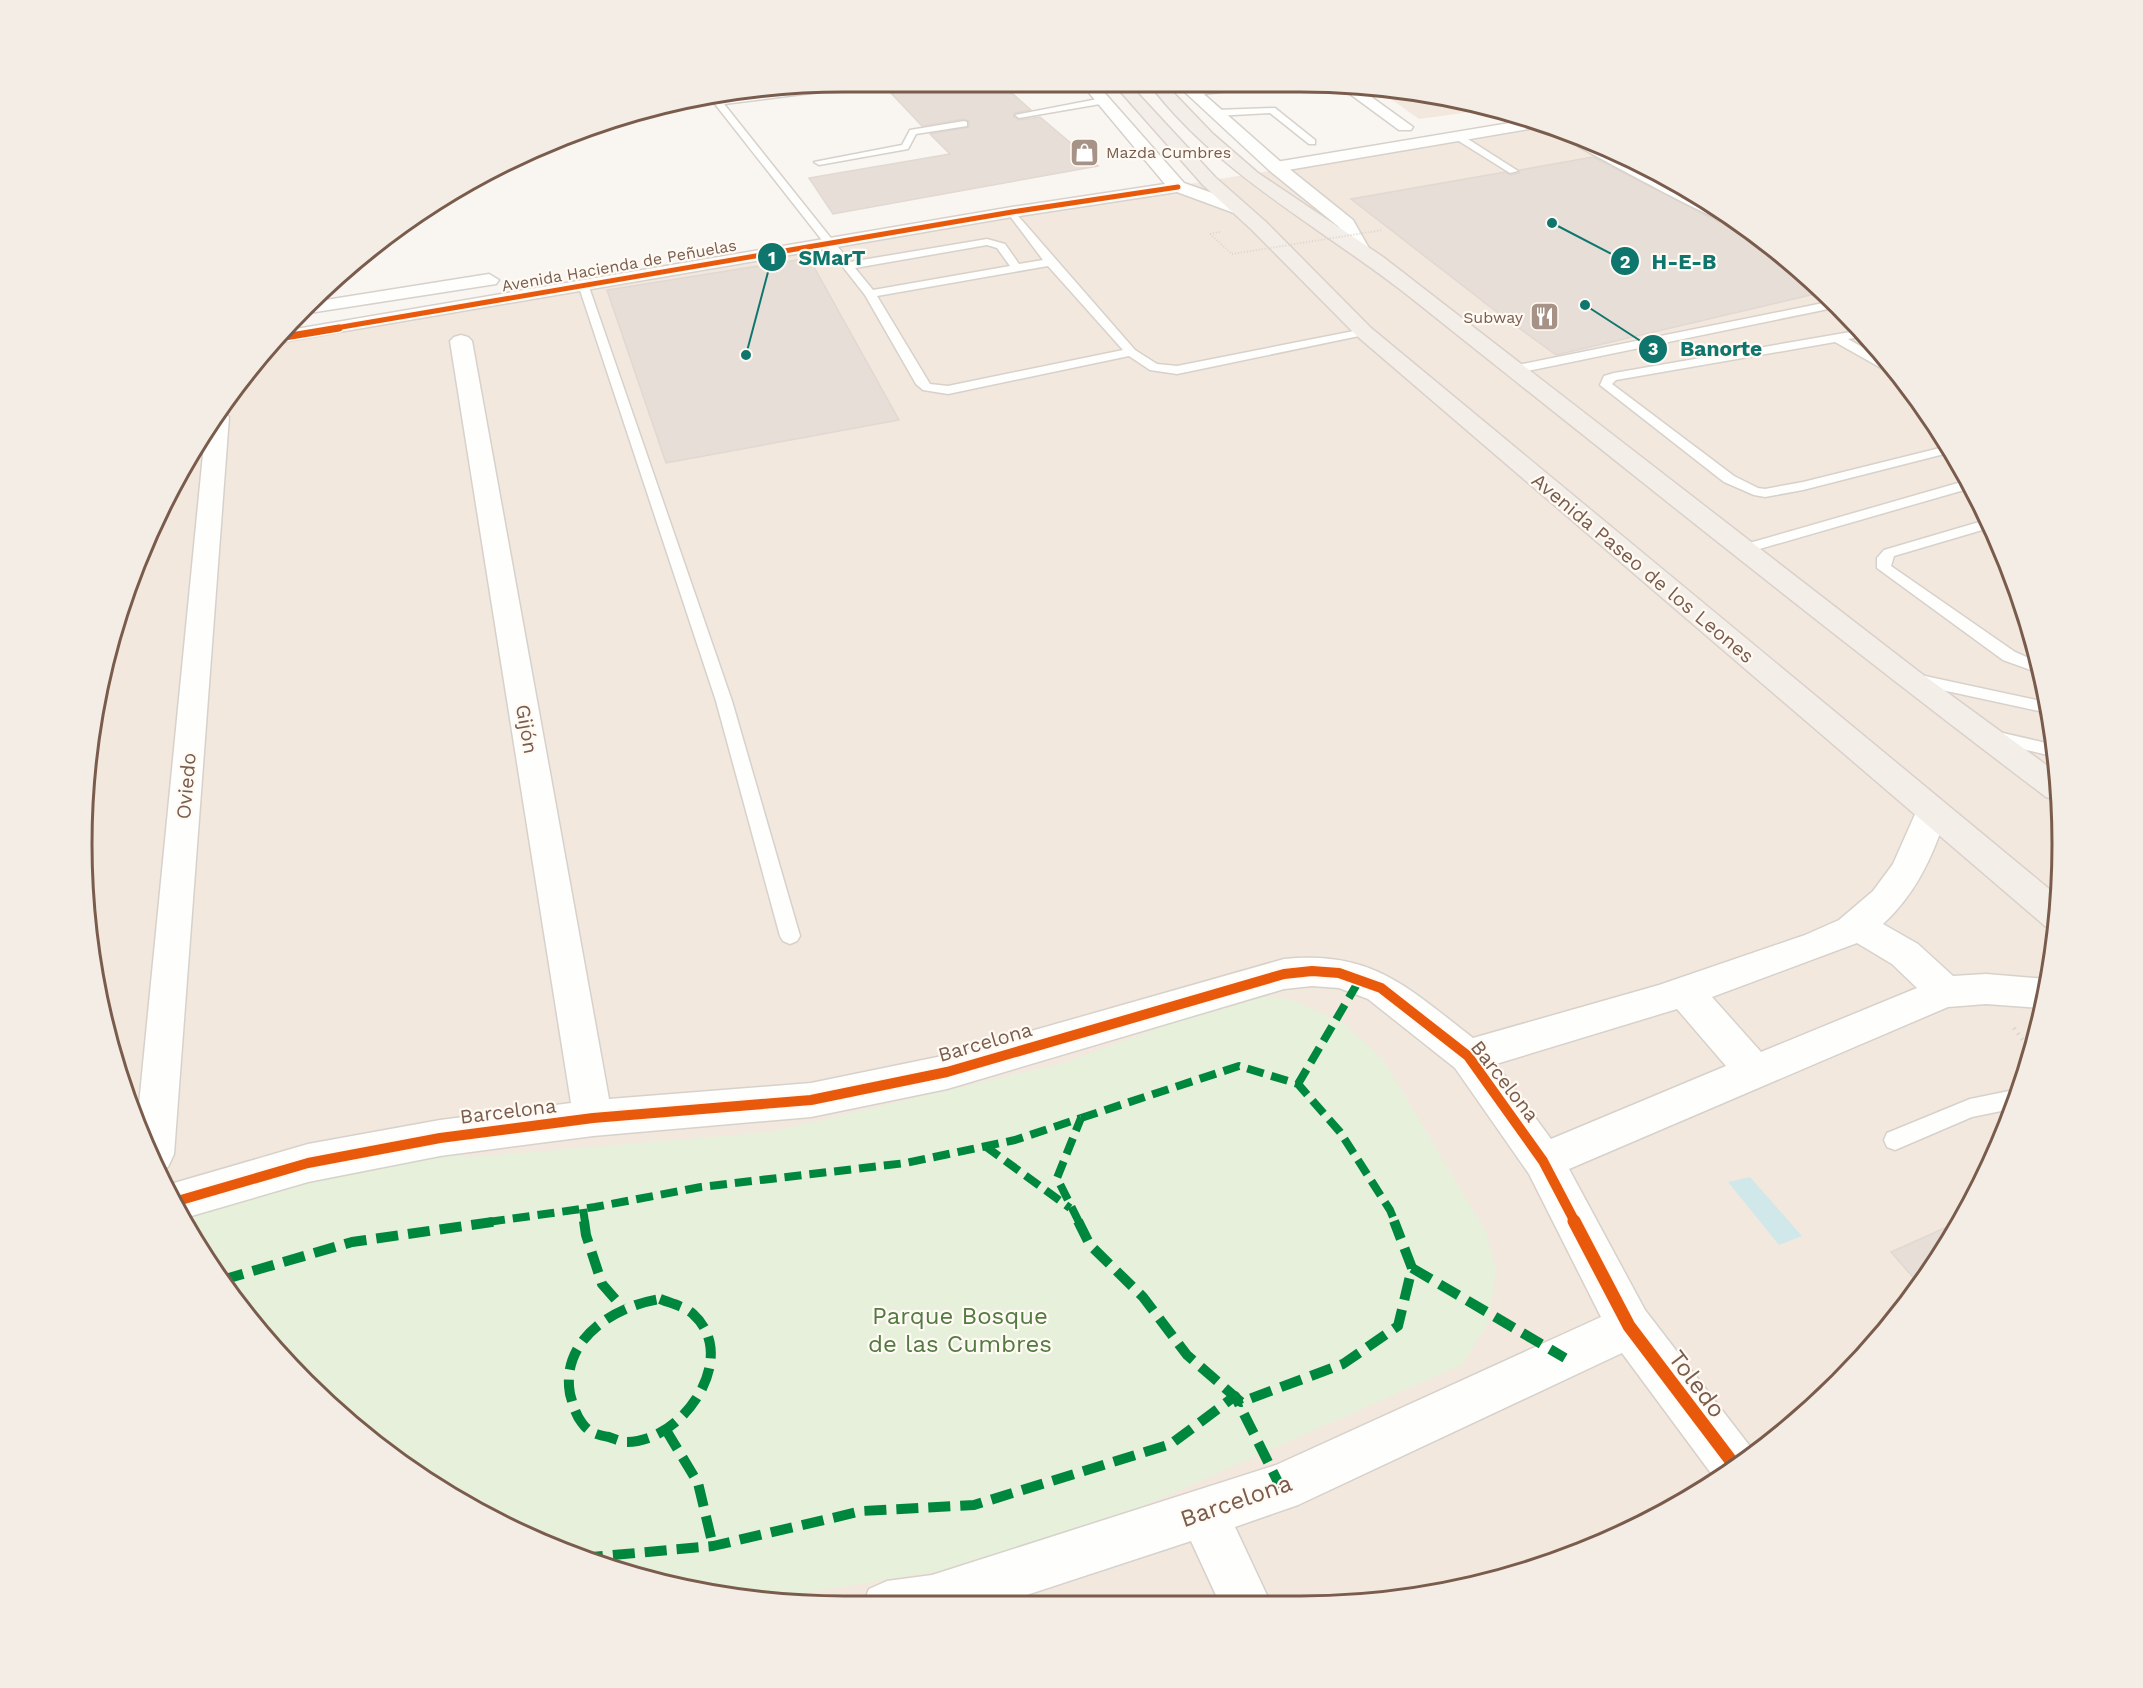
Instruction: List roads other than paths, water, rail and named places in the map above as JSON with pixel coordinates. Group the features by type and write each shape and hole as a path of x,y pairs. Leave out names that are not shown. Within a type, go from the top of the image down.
{"main road":[{"name":"Avenida Paseo de los Leones","path":"1128,92 1209,180 1364,332 2048,909"},
{"path":"1164,92 1207,137 1252,177 1361,250 1908,678 2049,783"}],"street":[{"name":"Avenida Paseo de los Leones","path":"1095,92 1160,170 1178,187 1240,209"},
{"path":"1191,92 1276,167 1347,224 1361,250"},
{"path":"1360,94 1411,126 1381,131"},
{"path":"1457,136 1452,128 1491,116"},
{"path":"1276,167 1522,125"},
{"path":"1258,151 1317,141"},
{"path":"1137,173 1160,170"},
{"name":"Avenida Hacienda de Peñuelas","path":"756,237 1079,183"},
{"name":"Avenida Hacienda de Peñuelas","path":"289,336 1012,212 1178,187"},
{"name":"Avenida Hacienda de Peñuelas","path":"317,307 511,276"},
{"name":"Gijón","path":"461,341 593,1118"},
{"name":"Oviedo","path":"155,1145 217,427"},
{"name":"Barcelona","path":"1468,1056 1612,1017 1686,993 1858,926 1887,900 1908,872 1922,844 1931,811"},
{"path":"1858,926 1905,954 1945,992"},
{"name":"Barcelona","path":"181,1200 308,1163 440,1138 593,1118 811,1100 947,1072 1284,974 1312,971 1339,973 1381,988 1468,1056 1543,1161 1629,1326 1565,1358 1281,1488 944,1596"},
{"path":"1543,1161 1753,1070 1945,992 1986,990 2037,993"},
{"path":"1686,993 1753,1070"},
{"name":"Toledo","path":"1629,1326 1731,1460"},
{"path":"1203,1513 1242,1596"}],"lane":[{"path":"733,100 768,96"},
{"path":"1019,115 1103,101"},
{"path":"718,103 815,228 832,244 870,294 922,384 948,390 1131,352"},
{"path":"1216,114 1272,110 1317,141"},
{"path":"819,162 905,147 913,132 964,124"},
{"path":"1457,136 1513,171"},
{"path":"1012,212 1050,262 1131,352 1154,367 1177,370 1364,332"},
{"path":"848,266 987,242 1000,246 1017,269"},
{"path":"870,294 1050,262"},
{"path":"584,287 648,470 724,701 790,936"},
{"path":"1513,370 1825,306"},
{"path":"1853,335 1614,377 1608,379 1606,386 1729,479 1754,491 1765,493 1803,486 1941,451"},
{"path":"1837,338 1874,359"},
{"path":"1744,549 1961,487"},
{"path":"1981,526 1888,554 1884,558 1884,568 2009,656 2030,665"},
{"path":"1908,678 2038,706"},
{"path":"1983,734 2045,748"},
{"path":"1895,1140 1970,1108 2006,1101"}],"water":[{"path":"1750,1177 1802,1236 1779,1245 1728,1182"}],"place":[{"name":"Mazda Cumbres","path":"1085,152"},
{"name":"H-E-B","path":"1552,223"},
{"name":"Banorte","path":"1585,305"},
{"name":"Subway","path":"1544,317"},
{"name":"SMarT","path":"746,355"}],"park label":[{"name":"Parque Bosque de las Cumbres","path":"960,1330"}]}
